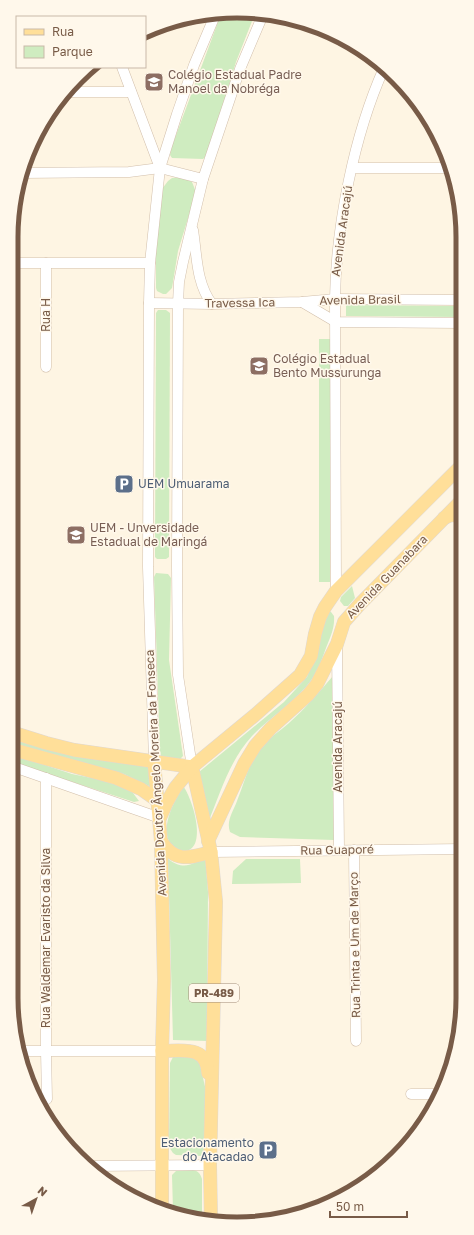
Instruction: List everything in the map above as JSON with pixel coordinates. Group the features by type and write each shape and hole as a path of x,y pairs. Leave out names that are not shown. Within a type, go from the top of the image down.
{"main road":[{"name":"Avenida Guanabara","path":"160,818 167,802 192,767 255,715 300,675 311,656 320,616 324,607 336,591 456,471"},
{"name":"Avenida Guanabara","path":"210,846 233,786 244,764 255,746 271,728 308,695 317,684 337,644 344,622 456,506"},
{"path":"444,518 451,515 456,515"},
{"path":"18,734 74,750 192,767"},
{"path":"18,751 116,778 131,784 158,801"},
{"path":"156,761 182,779 198,793"},
{"name":"Avenida Doutor Ângelo Moreira da Fonseca","path":"156,761 162,841 164,980 162,1051 162,1203"},
{"name":"PR-489","path":"192,767 210,846 216,902 210,1165 211,1215"},
{"path":"162,841 167,849 179,857 193,856 210,846"},
{"path":"162,1051 190,1051 200,1054 208,1064 208,1083 212,1086"}],"street":[{"name":"Avenida Doutor Ângelo Moreira da Fonseca","path":"156,761 148,567 150,263 160,168 192,72 214,19"},
{"path":"192,767 178,675 176,567 179,282 203,179 240,69 261,19"},
{"path":"122,68 160,168"},
{"name":"Avenida Aracajú","path":"336,591 335,299 339,238 352,168 369,107 382,73"},
{"path":"73,92 131,92"},
{"path":"28,173 129,172 160,168 203,179"},
{"path":"352,168 444,168"},
{"path":"193,224 200,280 203,290 212,304"},
{"path":"18,263 150,263"},
{"name":"Rua H","path":"46,263 46,367"},
{"name":"Avenida Brasil","path":"302,302 335,299 456,300"},
{"name":"Avenida Brasil","path":"302,302 336,322 456,323"},
{"name":"Travessa Ica","path":"149,303 212,304 302,302"},
{"name":"Avenida Aracajú","path":"337,644 339,850"},
{"path":"18,768 160,818"},
{"name":"Rua Waldemar Evaristo da Silva","path":"46,778 46,1051 48,1099"},
{"name":"Rua Guaporé","path":"210,846 339,850 456,849"},
{"name":"Rua Trinta e Um de Março","path":"354,850 356,1040"},
{"path":"24,1051 162,1051"},
{"path":"411,1094 433,1094"},
{"path":"97,1166 210,1165"}],"green space":[{"path":"219,18 253,18 236,62 208,154 203,159 172,158 170,155"},
{"path":"172,178 182,178 192,182 196,192 178,251 172,288 166,294 163,294 157,291 156,288 156,254 162,189"},
{"path":"346,305 456,306 456,317 346,316"},
{"path":"158,310 166,310 170,313 169,557 166,559 157,559 155,557 156,313"},
{"path":"319,339 330,339 330,582 319,582"},
{"path":"156,573 168,574 171,578 169,660 183,756 180,759 161,756 160,753 154,577"},
{"path":"352,586 355,598 348,606 344,606 340,601 341,597"},
{"path":"328,612 331,612 334,616 333,629 314,676 299,695 259,729 244,745 226,777 208,823 199,772 284,702 307,677"},
{"path":"333,676 334,840 240,837 230,832 230,816 255,756 269,739 301,712"},
{"path":"18,736 149,766 151,787 124,774 66,761 18,745"},
{"path":"18,756 72,774 111,782 126,787 139,801 134,802 18,764"},
{"path":"183,786 194,810 197,832 196,841 193,848 186,851 176,850 170,843 167,836 170,813"},
{"path":"205,855 208,892 207,1041 173,1040 168,859 178,865 187,865 196,862"},
{"path":"246,859 300,859 301,883 232,884 233,871"},
{"path":"174,1055 198,1056 206,1091 205,1153 202,1156 176,1155 169,1147 170,1063"},
{"path":"193,1170 199,1173 202,1179 202,1214 173,1207 172,1175 176,1171"}],"place":[{"name":"Colégio Estadual Padre Manoel da Nobréga","path":"154,82"},
{"name":"Colégio Estadual Bento Mussurunga","path":"259,366"},
{"name":"UEM Umuarama","path":"124,484"},
{"name":"UEM - Unversidade Estadual de Maringá","path":"76,535"},
{"name":"Estacionamento do Atacadao","path":"268,1150"}]}
